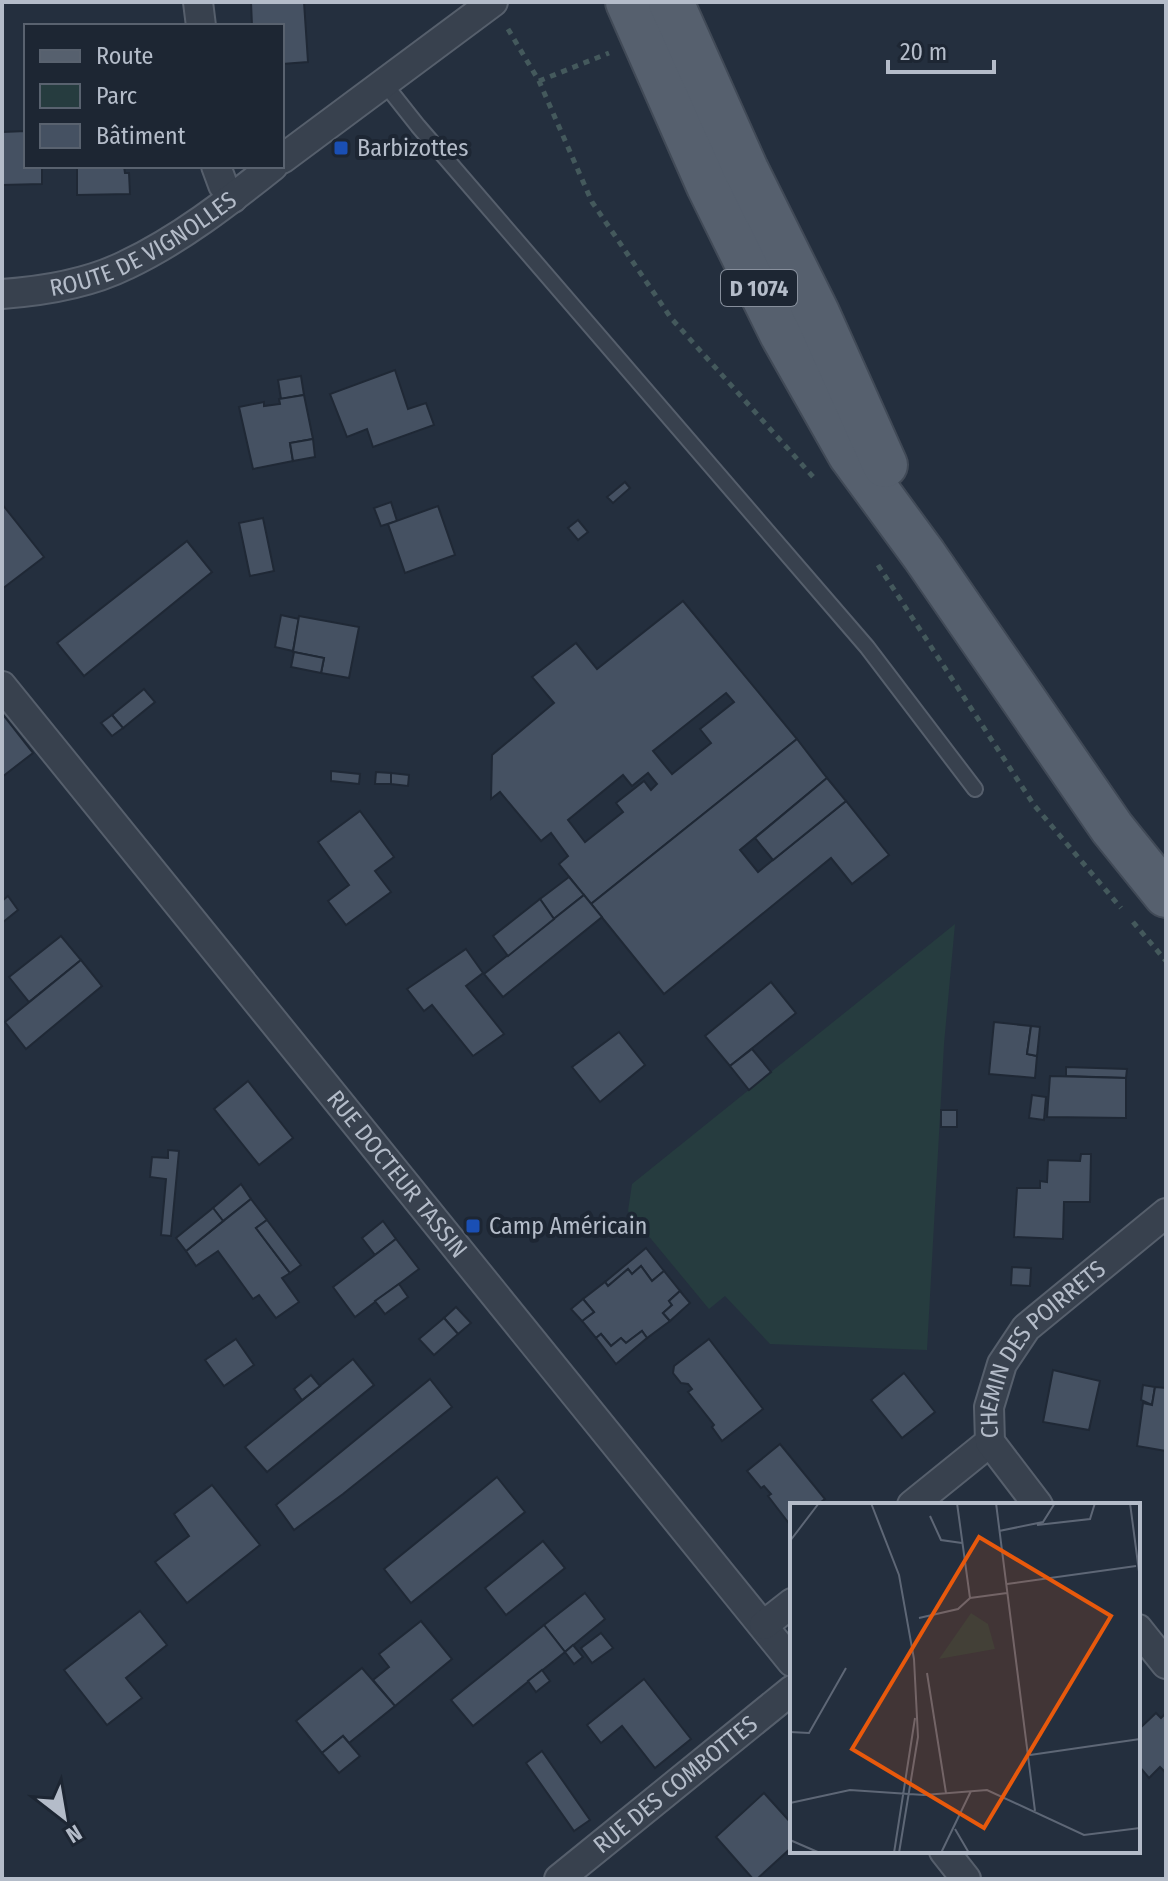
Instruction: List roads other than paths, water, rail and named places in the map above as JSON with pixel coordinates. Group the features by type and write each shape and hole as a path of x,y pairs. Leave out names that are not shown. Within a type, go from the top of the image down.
{"main road":[{"name":"D 1074","path":"628,2 709,186 782,334 850,454 924,555 1112,828 1166,895"},
{"name":"D 1074","path":"671,2 746,170 817,313 924,555"}],"street":[{"path":"198,2 201,24"},
{"path":"284,158 493,2"},
{"path":"217,168 223,185 233,198"},
{"name":"ROUTE DE VIGNOLLES","path":"2,294 40,291 86,281 126,266 233,198 270,168"},
{"name":"RUE DOCTEUR TASSIN","path":"2,686 790,1659"},
{"name":"CHEMIN DES POIRRETS","path":"1036,1503 990,1442 989,1407 1002,1364 1026,1328 1166,1213"},
{"path":"914,1503 990,1442"},
{"path":"764,1625 790,1605"},
{"path":"1140,1632 1166,1664"},
{"name":"RUE DES COMBOTTES","path":"559,1879 790,1692"},
{"path":"946,1853 966,1879"}],"lane":[{"path":"384,83 867,647 975,789"}],"place":[{"name":"Barbizottes","path":"341,148"},
{"name":"Camp Américain","path":"473,1226"}]}
